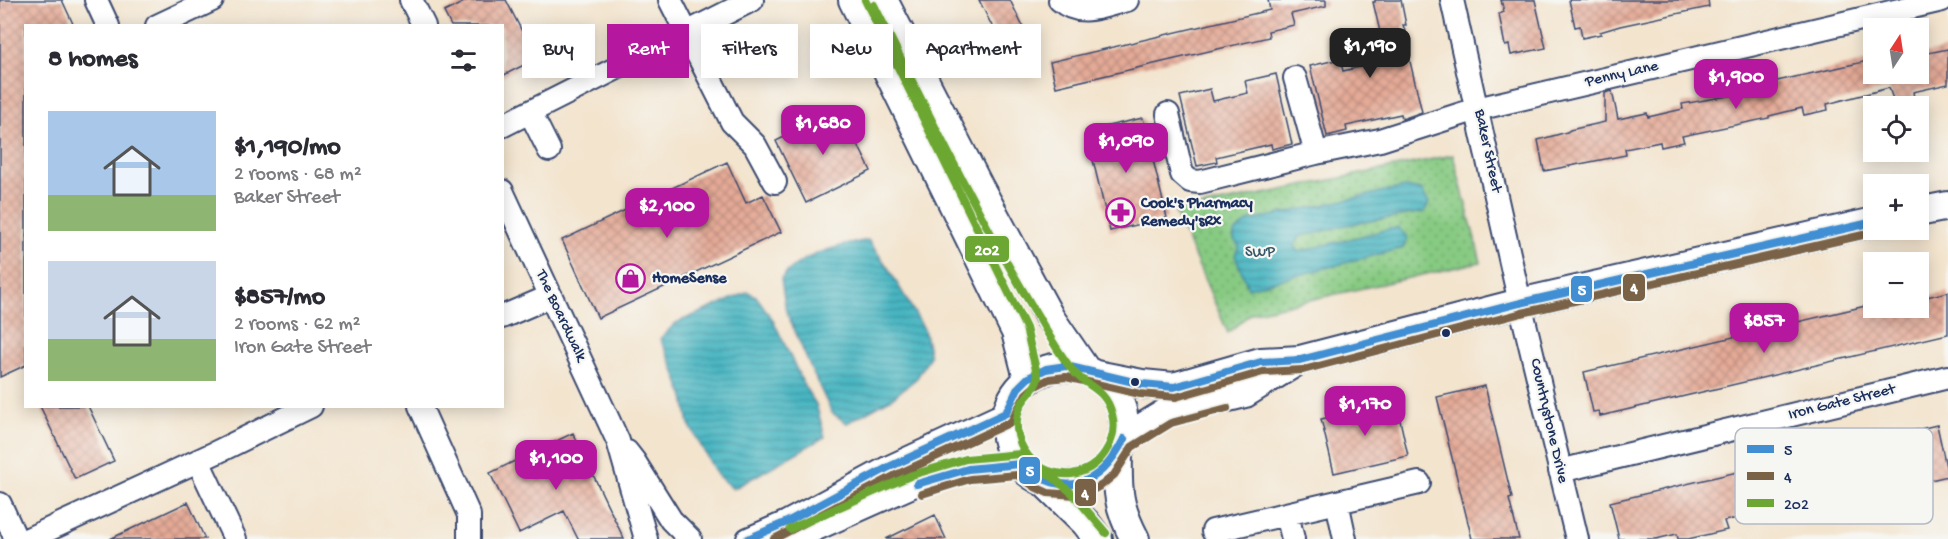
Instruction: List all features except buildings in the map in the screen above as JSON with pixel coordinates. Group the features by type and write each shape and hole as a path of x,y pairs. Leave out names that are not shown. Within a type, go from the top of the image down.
{"main road":[{"path":"853,0 1016,332 1028,378"},
{"path":"883,0 980,189 1050,318 1091,372 1111,387 1120,403 1125,421 1117,490 1124,518 1135,539"},
{"path":"1929,210 1948,206"},
{"path":"1300,360 1245,393 1168,412 1121,447 1107,468 1093,478 1077,484 1059,485 1043,481 1030,474 1010,449 1005,432 1006,413 1018,388 1028,378 1046,369 1066,366 1142,384 1174,387 1261,362 1300,360 1520,303 1863,225"},
{"path":"1043,481 1086,523 1098,539"}],"street":[{"path":"96,0 107,24"},
{"path":"162,24 212,0"},
{"path":"411,0 423,24"},
{"path":"670,0 681,24"},
{"path":"689,32 752,0"},
{"path":"1060,0 1069,8 1082,11 1127,0"},
{"name":"Baker Street","path":"1452,0 1520,303"},
{"name":"Penny Lane","path":"1168,114 1182,174 1190,181 1200,182 1316,153 1380,140 1477,109 1942,0"},
{"path":"689,40 732,122 755,145 775,182"},
{"path":"504,125 607,74"},
{"path":"1294,78 1316,153"},
{"path":"530,112 549,150"},
{"name":"The Boardwalk","path":"504,195 618,441 646,539"},
{"path":"504,316 551,296"},
{"name":"Countrystone Drive","path":"1520,303 1577,539"},
{"name":"Iron Gate Street","path":"1737,428 1948,377"},
{"path":"28,539 198,461 287,412 302,408"},
{"path":"421,408 469,515 469,539"},
{"path":"748,539 787,522 889,467 1006,413"},
{"name":"Iron Gate Street","path":"1560,471 1735,429"},
{"name":"The Boardwalk","path":"618,441 634,461 670,520 691,539"},
{"path":"198,461 235,539"},
{"path":"794,539 915,485 968,469 1020,464"},
{"path":"1213,531 1419,483"},
{"path":"1337,502 1346,539"},
{"path":"0,504 16,539"},
{"path":"1287,514 1293,539"},
{"path":"679,539 691,539"}],"green space":[{"name":"SWP","path":"1453,155 1481,262 1251,313 1228,333 1175,212"}],"water":[{"path":"1405,187 1421,190 1429,203 1424,212 1302,235 1294,245 1298,252 1399,228 1408,238 1403,248 1248,288 1235,255 1239,246 1234,240 1234,233 1249,221"},
{"path":"868,240 887,266 924,329 930,356 917,378 892,398 847,423 832,413 812,371 786,311 781,279 798,263 820,252"},
{"path":"748,292 756,296 773,320 806,389 816,404 825,437 733,489 717,475 689,424 684,397 660,339 676,323"}],"transit line":[{"name":"202","path":"865,0 1026,328 1038,378 1018,413 1017,428 1020,443 1028,456 1047,470 1072,474 1091,467 1105,452 1113,434 1109,405 1100,393 1078,377 1047,332 974,202 874,5"},
{"name":"5","path":"748,539 787,522 889,467 1006,413 1018,388 1028,378 1046,369 1066,366 1142,384 1174,387 1261,362 1300,360 1520,303 1863,225"},
{"name":"4","path":"774,539 894,476 1011,422 1026,394 1049,379 1066,377 1140,394 1176,397 1263,372 1303,370 1522,313 1863,235"},
{"name":"4","path":"922,494 970,479 1017,475 1048,493 1075,495 1089,492 1114,475 1132,447 1171,423 1227,408"},
{"name":"5","path":"917,484 968,469 1020,464 1051,482 1079,483 1092,478 1103,469 1124,439"},
{"name":"202","path":"790,529 912,475 966,459 1020,454 1026,456 1072,493 1106,533"}],"place":[{"name":"Cook's Pharmacy Remedy'sRx","path":"1120,213"},
{"name":"HomeSense","path":"631,279"}]}
